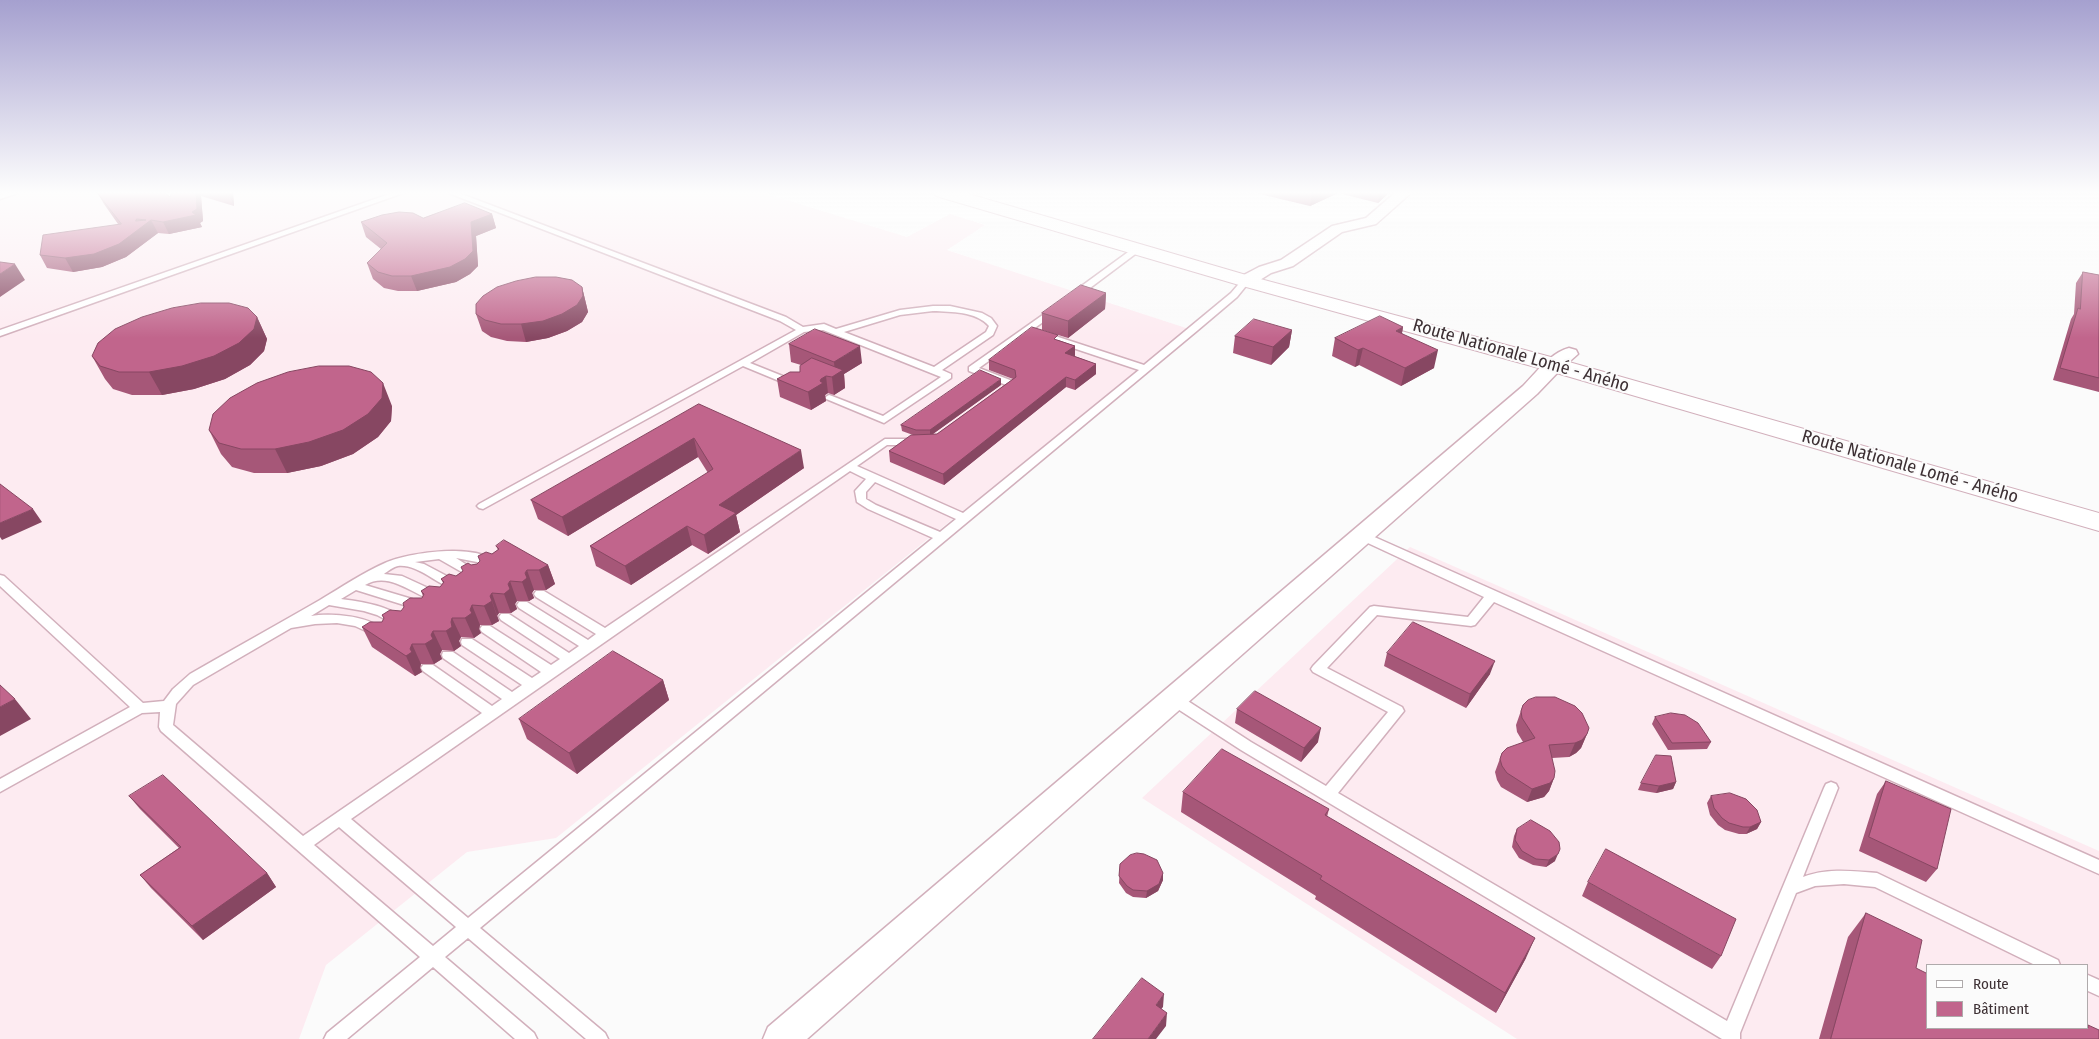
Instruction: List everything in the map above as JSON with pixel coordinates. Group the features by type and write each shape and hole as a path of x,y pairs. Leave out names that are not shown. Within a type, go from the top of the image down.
{"highway":[{"name":"Route Nationale Lomé - Aného","path":"1109,240 1138,249 1256,275"},
{"name":"Route Nationale Lomé - Aného","path":"1145,240 1256,275 2099,505"},
{"name":"Route Nationale Lomé - Aného","path":"1561,359 2099,522"}],"street":[{"path":"1256,275 1287,263 1320,240"},
{"path":"781,1039 1360,535 1530,390 1561,359"}],"lane":[{"path":"0,333 264,240"},
{"path":"576,240 774,316 802,330"},
{"path":"1004,389 1012,384 972,369 1138,249"},
{"path":"334,1039 966,519 1234,296 1256,275"},
{"path":"836,332 890,314 923,309 946,308 990,320 993,326 990,332 934,371"},
{"path":"483,506 802,330 824,327 948,376 884,420 829,398"},
{"path":"1028,330 1146,369"},
{"path":"743,363 798,386"},
{"path":"302,845 885,442 933,441"},
{"path":"848,467 966,519"},
{"path":"873,478 860,491 861,500 872,507 943,538"},
{"path":"1360,535 1492,596 2099,867"},
{"path":"441,555 480,579"},
{"path":"498,568 482,558 464,555 441,555 399,562 353,585 195,677 173,696 165,716 166,727 528,1039"},
{"path":"399,562 420,566 463,590"},
{"path":"369,576 398,579 427,591 444,602"},
{"path":"0,579 140,708"},
{"path":"353,585 408,602 425,614"},
{"path":"540,594 606,634"},
{"path":"1328,794 1397,711 1318,669 1374,610 1471,622 1492,596"},
{"path":"327,601 353,604 388,614 406,626"},
{"path":"523,605 588,646"},
{"path":"505,617 569,659"},
{"path":"280,628 305,621 322,619 351,620 368,626 386,638"},
{"path":"486,630 551,672"},
{"path":"467,642 532,685"},
{"path":"448,655 512,699"},
{"path":"428,668 492,713"},
{"path":"1172,698 1731,1036 1831,788"},
{"path":"0,786 140,708 168,706"},
{"path":"340,819 470,927 599,1039"},
{"path":"1790,888 1815,879 1844,877 1877,880 2050,964"}],"shaded area":[{"path":"0,240 961,240 947,250 1189,329 556,838 467,852 326,965 299,1039 0,1039"},
{"path":"1410,547 2099,851 2099,1039 1517,1039 1142,798"}],"building":[{"path":"42,240 124,240 94,254 65,258 40,255"},
{"path":"384,240 472,240 473,251 465,259 450,267 411,276 392,276 378,272 367,263 387,243"},
{"path":"0,262 15,264 0,274"},
{"path":"2083,272 2099,275 2099,378 2060,368 2078,308 2080,309"},
{"path":"536,277 556,277 572,280 582,287 583,296 577,305 562,314 543,321 501,324 485,320 476,314 476,304 483,296 497,287"},
{"path":"1081,285 1106,293 1068,321 1042,313"},
{"path":"201,303 229,303 248,308 257,317 254,329 239,343 214,356 182,366 149,372 119,372 100,366 92,356 98,343 115,329 142,317 172,308"},
{"path":"1380,316 1403,327 1396,331 1438,350 1405,368 1363,348 1358,350 1335,338"},
{"path":"1254,319 1292,330 1273,347 1235,336"},
{"path":"1032,327 1058,335 1054,339 1075,346 1065,353 1096,364 1075,380 1066,377 943,474 889,451 911,435 937,434 1016,377 1015,370 989,360"},
{"path":"815,329 860,346 834,362 789,344"},
{"path":"812,358 843,370 832,377 826,376 821,379 820,381 823,383 808,392 777,379 790,372 800,372 800,366"},
{"path":"319,366 349,366 371,372 383,383 382,398 368,414 343,430 309,442 275,449 241,449 219,443 209,430 213,414 230,398 257,383 288,372"},
{"path":"980,370 1001,379 930,430 916,430 901,425"},
{"path":"699,404 801,450 719,505 736,513 704,535 687,526 625,566 590,546 713,469 694,438 562,517 531,500"},
{"path":"0,484 33,509 0,523"},
{"path":"504,540 548,565 539,570 527,570 525,573 527,578 522,582 510,581 508,584 510,589 504,594 492,593 490,596 492,601 484,606 472,605 470,610 472,613 465,618 452,618 452,627 446,631 433,631 431,635 433,639 425,644 412,644 410,649 412,652 406,656 362,627 370,622 382,622 384,618 382,615 390,610 401,611 404,607 403,603 410,598 422,598 424,594 421,591 429,586 440,587 444,582 441,579 449,574 456,576 463,571 461,567 468,563 471,565 477,564 480,561 478,556 486,552 492,554 499,549 496,546"},
{"path":"1413,622 1495,661 1470,694 1387,653"},
{"path":"613,651 663,680 569,753 519,719"},
{"path":"0,685 15,699 0,707"},
{"path":"1255,691 1321,728 1304,748 1237,709"},
{"path":"1536,697 1555,697 1575,706 1582,713 1589,728 1582,740 1575,743 1549,745 1555,771 1554,778 1550,783 1532,789 1507,773 1500,759 1502,753 1507,748 1535,738 1522,718 1521,711 1523,705 1528,700"},
{"path":"1671,713 1685,715 1698,723 1711,742 1672,743 1655,717"},
{"path":"1222,749 1329,809 1325,815 1535,938 1505,993 1320,879 1322,876 1183,792"},
{"path":"1656,755 1671,756 1676,782 1659,786 1641,783"},
{"path":"163,775 267,873 192,926 140,875 181,847 129,796"},
{"path":"1886,781 1951,809 1937,869 1869,837"},
{"path":"1730,793 1746,799 1757,810 1761,822 1750,827 1743,827 1729,823 1722,818 1714,808 1711,796"},
{"path":"1531,820 1550,831 1559,842 1560,849 1558,854 1549,860 1536,859 1522,851 1515,840 1517,829"},
{"path":"1606,849 1736,919 1721,956 1588,882"},
{"path":"1137,853 1157,860 1163,873 1159,884 1147,891 1133,890 1119,876 1120,864 1130,855"},
{"path":"1866,913 1922,940 1916,968 1926,973 1926,1029 2089,1029 2089,1025 2099,1030 2099,1039 1831,1039"},
{"path":"1142,978 1164,994 1156,1005 1167,1013 1148,1039 1093,1039"}]}
